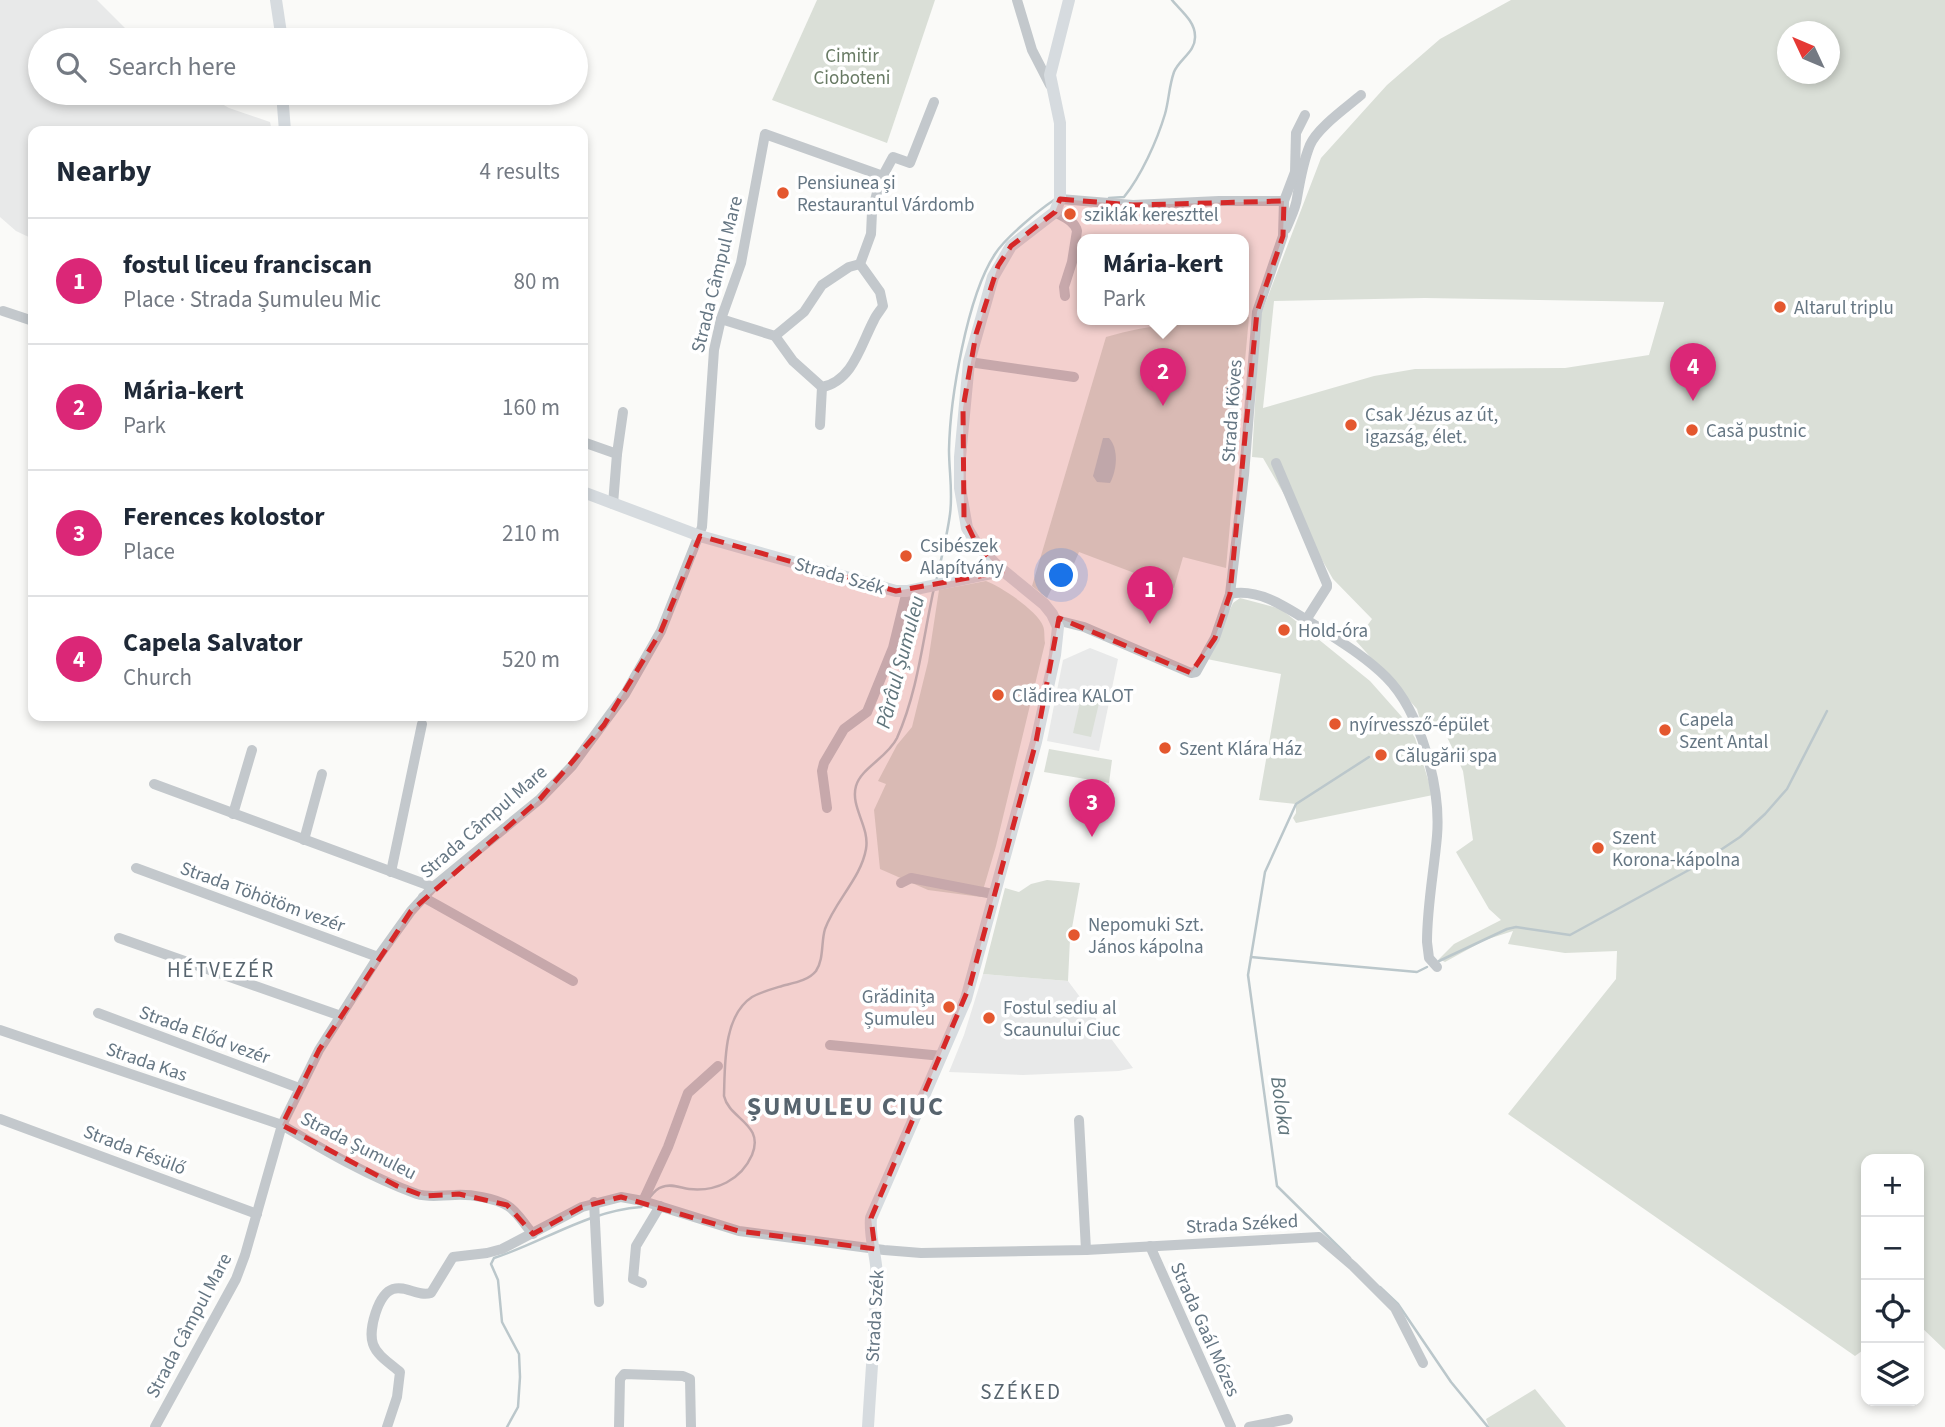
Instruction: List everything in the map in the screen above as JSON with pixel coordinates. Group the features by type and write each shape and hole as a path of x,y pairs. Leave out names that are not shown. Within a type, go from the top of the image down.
{"street":[{"path":"276,0 280,28"},
{"path":"1017,0 1032,50 1052,88"},
{"path":"1056,620 1044,604 1002,571 971,536 962,509 960,477 961,433 969,362 998,266 1011,246 1055,212 1060,197 1060,123 1052,88 1051,64 1069,0"},
{"name":"Strada Köves","path":"1056,620 1084,627 1191,673 1196,672 1210,647 1230,594 1244,475 1257,312 1297,200 1301,169 1310,146 1316,136 1361,95"},
{"path":"860,264 871,234 872,212 883,176 893,157 910,163 934,102"},
{"path":"283,105 285,126"},
{"name":"Strada Köves","path":"1283,236 1284,201 1295,172 1296,133 1305,115"},
{"name":"Strada Câmpul Mare","path":"155,1427 236,1279 282,1125 299,1088 319,1050 378,957 433,887 540,799 588,747 625,694 649,653 700,536 704,516 714,350 721,319 741,263 765,134 883,176"},
{"path":"1297,153 1309,154"},
{"path":"1060,197 1133,205 1284,201"},
{"path":"1055,212 1069,220 1077,231 1072,262 1064,286 1065,296"},
{"path":"775,336 804,312 822,285 849,267 860,264"},
{"path":"822,387 842,378 883,306 880,292 860,264"},
{"path":"4,311 28,319"},
{"path":"721,319 775,336 788,356 822,387"},
{"path":"969,362 1074,377"},
{"path":"820,425 822,387"},
{"path":"613,504 623,412"},
{"path":"588,444 617,454"},
{"path":"1276,463 1327,584 1306,620"},
{"name":"Strada Szék","path":"588,494 700,536 877,586 907,591 1002,571"},
{"path":"827,808 822,771 824,763 844,729 867,712 892,648 907,591"},
{"path":"1230,594 1243,592 1282,605 1342,642 1386,677 1400,695 1426,750 1433,775 1438,817 1427,942 1429,958 1437,967"},
{"name":"Strada Szék","path":"868,1427 877,1277 875,1249 870,1235 871,1218 966,999 1044,706 1055,655 1058,627 1056,620"},
{"path":"391,872 422,724"},
{"path":"233,814 252,751"},
{"path":"304,841 322,774"},
{"path":"154,784 433,887"},
{"name":"Strada Töhötöm vezér","path":"136,868 378,957"},
{"path":"901,883 912,878 993,894"},
{"path":"423,897 573,981"},
{"path":"119,937 341,1016"},
{"name":"Strada Előd vezér","path":"98,1013 299,1088"},
{"name":"Strada Kas","path":"0,1030 282,1125"},
{"path":"830,1045 942,1056"},
{"path":"643,1201 668,1147 688,1093 718,1066"},
{"name":"Strada Fésülő","path":"0,1119 257,1214"},
{"path":"1079,1120 1086,1250"},
{"name":"Strada Șumuleu","path":"282,1125 313,1144 424,1196 459,1194 507,1205 533,1234"},
{"path":"387,1427 397,1397 400,1373 377,1353 373,1345 374,1322 383,1297 395,1289 420,1294 431,1293 453,1257 487,1254 502,1249 533,1234 595,1211 621,1197 643,1201 739,1231 875,1249"},
{"path":"642,1283 633,1279 634,1253 660,1206"},
{"path":"595,1211 599,1302"},
{"name":"Strada Széked","path":"875,1249 920,1253 1086,1250 1319,1237 1395,1308 1423,1363"},
{"name":"Strada Gaál Mózes","path":"1150,1246 1231,1427"},
{"path":"619,1427 621,1379 624,1374 682,1376 690,1379 691,1427"},
{"path":"1249,1427 1288,1419"}],"highlighted area":[{"path":"1060,199 1133,205 1284,201 1283,236 1257,312 1230,594 1215,638 1191,673 1059,618 1036,742 970,985 871,1218 875,1249 739,1231 621,1197 582,1207 533,1234 507,1205 459,1194 424,1196 397,1186 282,1125 319,1050 411,911 540,799 604,725 661,631 700,536 896,591 1002,572 976,543 964,518 963,408 976,334 998,266 1011,246 1055,212"}],"shaded area":[{"path":"0,0 97,0 125,28 28,28 28,105 224,105 270,122 271,126 28,126 28,237 16,231 0,217"},
{"path":"1103,438 1109,438 1116,454 1110,483 1097,482 1093,476"},
{"path":"1090,648 1118,659 1099,751 1047,741 1063,660"},
{"path":"983,974 1068,981 1133,1068 1119,1071 1023,1075 949,1072"}],"green space":[{"name":"Cimitir Cioboteni","path":"817,0 935,0 887,143 772,100"},
{"path":"1511,0 1945,0 1945,1350 1924,1330 1924,1154 1861,1154 1861,1352 1855,1356 1508,1114 1616,979 1617,951 1565,953 1508,944 1513,931 1485,940 1445,962 1439,959 1454,944 1501,920 1489,909 1456,852 1473,840 1463,771 1440,722 1423,730 1417,709 1356,641 1372,619 1333,579 1263,458 1252,457 1260,317 1321,158 1387,85 1440,39","holes":["1425,298 1664,302 1649,355 1565,368 1415,369 1374,376 1263,408 1274,301"]},
{"path":"1248,325 1226,568 1183,557 1174,588 1079,552 1063,589 1054,584 1047,598 1032,586 1106,337 1157,326"},
{"path":"986,581 1009,593 1034,613 1043,626 1045,643 981,897 928,890 880,869 874,810 886,784 878,781 897,745 912,727 928,662 939,590"},
{"path":"1240,598 1281,609 1370,681 1402,717 1415,738 1433,795 1296,823 1293,818 1296,804 1259,800 1281,674 1207,659 1233,603"},
{"path":"1082,694 1100,699 1091,737 1073,733"},
{"path":"1049,749 1112,760 1109,783 1044,772"},
{"path":"1047,880 1080,883 1070,939 1068,981 983,974 1005,888 1019,892 1031,884"},
{"path":"1535,1389 1566,1427 1489,1427 1486,1419"}],"waterway":[{"name":"Pârâul Șumuleu","path":"1109,198 1124,197 1142,169 1162,124 1174,72 1195,42 1193,25 1172,0"},
{"name":"Pârâul Șumuleu","path":"936,582 951,506 949,450 953,404 962,349 976,295 985,272 1000,247 1054,200"},
{"name":"Pârâul Șumuleu","path":"650,1197 665,1186 689,1189 718,1186 734,1178 752,1155 754,1136 732,1111 724,1096 726,1056 731,1028 743,1005 752,997 805,979 819,966 829,919 859,870 866,849 865,833 856,802 856,786 863,774 888,751 897,738 915,683 934,588"},
{"path":"1439,961 1516,927 1570,935 1698,865 1740,837 1787,789 1827,711"},
{"name":"Boloka","path":"1350,1258 1277,1186 1248,975 1265,872 1296,804 1369,757"},
{"path":"1251,957 1417,972 1427,967"},
{"name":"Pârâul Șumuleu","path":"507,1427 518,1407 519,1354 502,1322 498,1280 491,1264 494,1258 602,1214 643,1205"},
{"name":"Boloka","path":"1380,1287 1398,1304 1451,1382 1488,1427"}],"place":[{"name":"Pensiunea și Restaurantul Várdomb","path":"783,193"},
{"name":"sziklák kereszttel","path":"1070,214"},
{"name":"Altarul triplu","path":"1780,307"},
{"name":"Capela Salvator","path":"1693,401"},
{"name":"Mária-kert","path":"1163,406"},
{"name":"Csak Jézus az út, igazság, élet.","path":"1351,425"},
{"name":"Casă pustnic","path":"1692,430"},
{"name":"Csibészek Alapítvány","path":"906,556"},
{"name":"fostul liceu franciscan","path":"1150,624"},
{"name":"Hold-óra","path":"1284,630"},
{"name":"Clădirea KALOT","path":"998,695"},
{"name":"nyírvessző-épület","path":"1335,724"},
{"name":"Capela Szent Antal","path":"1665,730"},
{"name":"Szent Klára Ház","path":"1165,748"},
{"name":"Călugării spa","path":"1381,755"},
{"name":"Ferences kolostor","path":"1092,837"},
{"name":"Szent Korona-kápolna","path":"1598,848"},
{"name":"Nepomuki Szt. János kápolna","path":"1074,935"},
{"name":"Grădinița Șumuleu","path":"949,1007"},
{"name":"Fostul sediu al Scaunului Ciuc","path":"989,1018"}],"district":[{"name":"HÉTVEZÉR","path":"221,970"},
{"name":"ȘUMULEU CIUC","path":"846,1106"},
{"name":"SZÉKED","path":"1021,1392"}]}
